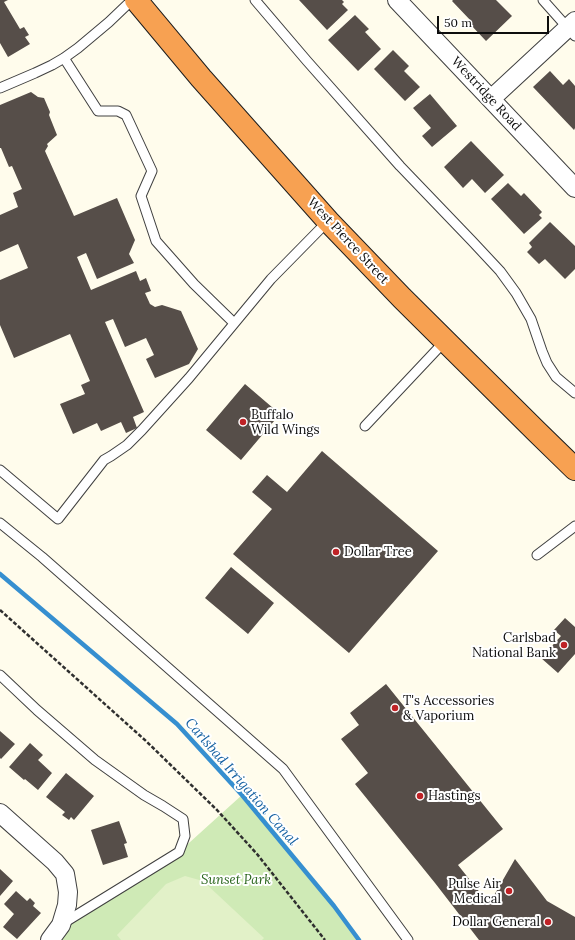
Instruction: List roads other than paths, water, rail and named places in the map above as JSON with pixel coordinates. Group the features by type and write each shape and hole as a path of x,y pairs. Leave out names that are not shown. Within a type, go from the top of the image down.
{"highway":[{"name":"West Pierce Street","path":"136,0 201,78 328,221 445,341 575,469"}],"street":[{"name":"Westridge Road","path":"397,0 575,188"},
{"path":"491,100 573,28"},
{"path":"0,813 54,862 65,874 68,892 67,905 61,925 50,940"}],"lane":[{"path":"0,88 35,73 64,58 109,22 132,0"},
{"path":"255,0 400,166 500,271 516,293 531,319 547,363 556,377 575,393"},
{"path":"543,0 573,28"},
{"path":"64,58 98,111 118,110 126,115 152,171 141,196 156,241 194,284 234,323"},
{"path":"0,470 58,519 104,460 127,445 142,430 189,378 271,279 328,221"},
{"path":"365,426 445,341"},
{"path":"0,523 42,557 283,769 408,940"},
{"path":"537,555 575,526"},
{"path":"0,675 37,710 95,760 144,795 183,819 185,836 179,852 61,925"}],"waterway":[{"name":"Carlsbad Irrigation Canal","path":"0,574 177,724 242,795 334,906 359,940"}],"place":[{"name":"Buffalo Wild Wings","path":"243,422"},
{"name":"Dollar Tree","path":"336,552"},
{"name":"Carlsbad National Bank","path":"564,645"},
{"name":"T's Accessories & Vaporium","path":"395,708"},
{"name":"Hastings","path":"420,796"},
{"name":"Pulse Air Medical","path":"509,891"},
{"name":"Dollar General","path":"548,922"}],"park label":[{"name":"Sunset Park","path":"236,880"}]}
